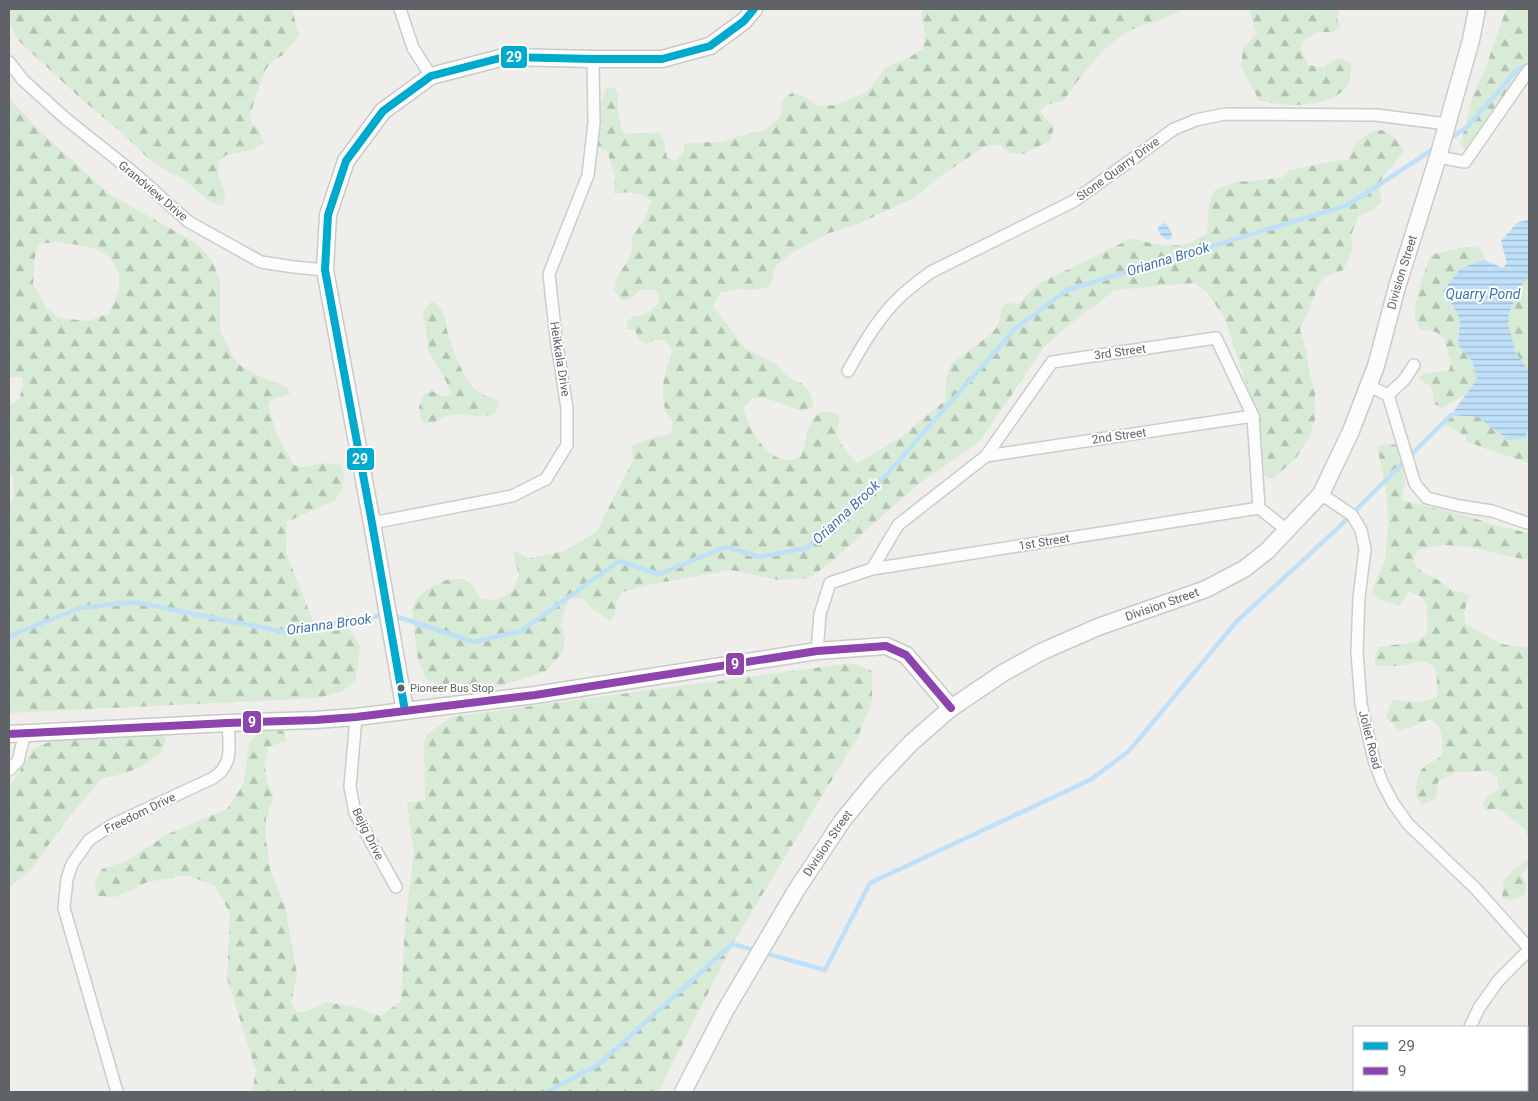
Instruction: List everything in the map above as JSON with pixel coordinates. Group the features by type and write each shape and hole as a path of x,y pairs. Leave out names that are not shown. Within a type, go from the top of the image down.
{"street":[{"path":"400,9 413,48 431,76"},
{"path":"405,711 325,270 328,215 346,161 383,111 431,76 504,57 662,59 710,46 744,21 754,9"},
{"name":"Division Street","path":"683,1092 729,1003 797,889 843,820 875,781 905,749 951,708 1003,674 1048,649 1098,627 1206,589 1244,569 1288,531 1322,494 1351,431 1376,366 1397,288 1438,157 1471,40 1477,9"},
{"name":"Heikkala Drive","path":"372,523 512,496 546,478 567,445 567,408 556,338 549,274 588,175 594,123 593,59"},
{"name":"Grandview Drive","path":"9,62 23,80 66,119 134,173 189,222 261,262 294,268 325,270"},
{"path":"1438,157 1465,162 1529,70"},
{"name":"Stone Quarry Drive","path":"848,371 870,334 891,306 930,272 1074,201 1174,129 1196,120 1225,114 1376,115 1447,124"},
{"name":"3rd Street","path":"986,456 1052,362 1216,338 1253,416"},
{"path":"1388,395 1404,380 1414,365"},
{"path":"1369,386 1388,395 1415,484 1427,498 1492,511 1527,523"},
{"path":"1253,416 1259,508 1288,531"},
{"name":"2nd Street","path":"986,456 1253,416"},
{"path":"872,569 898,525 986,456"},
{"name":"Joliet Road","path":"1322,494 1352,515 1361,530 1365,549 1359,597 1358,660 1361,704 1374,760 1382,782 1393,803 1408,824 1476,889 1529,949"},
{"name":"1st Street","path":"817,652 820,614 830,583 872,569 1259,508"},
{"path":"9,770 18,761 17,733 356,717 535,696 817,652 886,646 906,655 951,708"},
{"name":"Bejig Drive","path":"356,717 350,787 355,813 396,887"},
{"name":"Freedom Drive","path":"117,1092 64,908 67,879 75,858 89,840 112,826 221,774 229,758 228,723"},
{"path":"1470,1026 1479,1008 1498,981 1529,949"}],"green space":[{"path":"9,9 292,9 299,35 283,55 272,61 264,72 249,118 259,130 264,143 251,150 226,155 218,162 218,176 225,192 223,206 210,202 185,180 149,159 122,133 78,96 18,40 9,22"},
{"path":"925,9 1182,9 1166,18 1126,33 1105,49 1086,70 1064,101 1048,104 1040,110 1045,118 1054,126 1050,141 1023,154 1009,153 1000,145 985,146 938,178 914,198 858,224 829,233 792,253 775,267 769,287 754,290 738,289 720,293 713,306 745,348 777,365 786,375 801,383 810,392 814,406 802,411 766,398 752,398 744,407 749,424 759,441 773,455 790,460 797,458 801,456 808,431 815,417 821,413 829,412 839,414 836,432 844,449 857,463 901,437 946,400 947,378 952,364 996,328 1003,307 1006,304 1019,304 1031,290 1042,282 1132,238 1166,245 1180,245 1191,242 1207,233 1209,204 1215,190 1236,182 1281,178 1290,170 1340,160 1348,161 1356,142 1371,132 1382,130 1395,138 1404,150 1381,180 1382,201 1374,209 1358,217 1351,235 1353,249 1343,270 1324,277 1300,330 1315,392 1315,419 1309,438 1296,458 1274,478 1266,477 1260,468 1261,426 1224,317 1206,291 1194,283 1115,290 1070,324 1044,347 980,441 920,483 828,565 808,578 779,580 731,570 653,584 622,592 616,602 615,615 610,621 590,607 583,598 570,599 565,608 561,625 565,638 562,653 546,671 501,686 465,689 441,687 426,679 418,660 412,610 416,599 430,587 449,579 464,579 473,586 480,598 495,601 513,591 519,574 513,552 518,552 527,559 565,551 597,531 633,460 631,447 641,442 672,433 672,419 663,402 663,383 671,357 671,347 664,340 653,340 646,344 639,340 635,330 626,329 627,323 633,316 649,311 658,304 660,300 656,290 640,290 631,298 623,301 614,291 618,277 631,253 632,237 644,220 651,201 634,193 614,194 615,176 607,151 597,146 594,137 594,130 606,88 615,88 618,96 618,111 622,132 632,134 660,133 664,141 667,158 675,161 684,151 685,143 723,142 739,136 763,131 780,118 783,100 793,92 804,96 817,106 835,105 867,92 886,67 908,58 923,49 925,34 921,14"},
{"path":"1249,9 1339,9 1337,19 1341,27 1333,32 1318,32 1303,41 1301,50 1308,65 1324,68 1340,58 1351,63 1350,81 1347,87 1336,96 1304,105 1280,104 1259,100 1241,67 1243,48 1256,34"},
{"path":"1506,9 1529,9 1529,58 1467,151 1460,145 1472,99 1487,64"},
{"path":"9,98 41,132 109,194 196,243 213,262 220,283 220,331 237,363 256,375 287,387 290,394 271,400 268,406 277,434 294,465 302,467 327,463 340,465 344,474 343,489 335,500 287,522 286,552 313,621 332,631 350,630 360,646 355,680 343,691 318,698 9,713 9,507 14,491 12,474 9,472 9,405 19,400 23,386 22,377 9,377","holes":["55,242 98,250 115,264 120,280 116,298 108,314 88,321 60,318 46,308 33,284 35,257 38,244"]},
{"path":"1463,247 1476,247 1483,251 1484,260 1461,268 1442,292 1452,304 1460,319 1458,345 1472,361 1477,379 1466,394 1443,408 1435,404 1431,385 1418,377 1427,373 1449,371 1451,362 1444,338 1436,332 1420,329 1415,318 1415,311 1420,286 1431,255"},
{"path":"1529,277 1529,372 1516,354 1507,320 1518,288"},
{"path":"432,301 443,312 454,353 470,384 484,395 500,401 494,415 476,416 461,414 446,416 434,423 422,423 419,407 424,394 432,391 443,397 451,394 446,381 429,352 423,312"},
{"path":"1451,415 1478,417 1509,440 1525,438 1529,427 1529,463 1466,441 1466,436 1445,425"},
{"path":"1398,445 1405,481 1402,500 1529,533 1529,560 1472,548 1444,545 1416,551 1414,564 1422,572 1440,581 1452,591 1469,594 1464,613 1466,624 1501,644 1529,648 1529,844 1525,828 1505,813 1497,809 1485,811 1483,803 1488,796 1499,788 1497,777 1488,771 1455,772 1438,782 1436,798 1423,805 1415,795 1417,781 1423,768 1443,754 1440,730 1430,719 1400,731 1386,717 1392,700 1415,702 1437,697 1437,679 1434,666 1423,661 1398,666 1375,666 1375,655 1378,647 1417,642 1427,633 1427,607 1423,598 1408,591 1400,606 1380,600 1371,593 1386,557 1388,524 1387,495 1377,446"},
{"path":"852,663 872,671 872,701 858,737 737,936 658,1092 252,1092 256,1071 227,978 230,913 215,886 187,875 148,882 115,897 97,896 95,882 102,869 126,861 168,834 227,809 244,783 249,744 259,732 277,728 284,732 286,741 268,747 264,764 268,784 274,797 266,818 266,840 270,870 285,906 297,974 291,1003 297,1012 306,1012 326,1002 354,1007 381,1016 401,1001 405,925 414,854 407,803 425,800 424,743 426,735 451,717"},
{"path":"160,734 166,739 162,752 144,765 126,773 101,779 63,825 31,869 9,888 9,788 34,748 52,741"},
{"path":"1529,847 1529,865 1521,874 1527,886 1524,896 1510,901 1502,897 1504,880 1513,870 1528,859"}],"water":[{"name":"Quarry Pond","path":"1529,219 1529,277 1518,289 1507,320 1516,353 1529,372 1529,427 1525,438 1509,440 1478,417 1451,415 1477,379 1472,361 1458,345 1460,319 1452,304 1442,292 1461,268 1484,260 1503,268 1507,263 1501,241 1517,223"},
{"path":"1163,223 1166,224 1172,233 1171,239 1164,238 1159,232 1158,227"}],"waterway":[{"name":"Orianna Brook","path":"1448,140 1467,127 1518,69 1529,64"},
{"name":"Orianna Brook","path":"392,615 474,642 521,631 619,561 659,574 726,547 760,557 807,548 887,474 1016,328 1067,290 1348,205 1435,148"},
{"path":"546,1092 598,1065 732,944 825,970 870,883 1090,780 1129,751 1237,621 1337,529 1451,415"},
{"name":"Orianna Brook","path":"9,638 80,608 134,602 284,632 384,615"}],"transit line":[{"name":"29","path":"405,711 325,270 328,215 346,161 383,111 431,76 504,57 662,59 710,46 744,21 754,9"},
{"name":"9","path":"9,734 356,717 535,695 817,651 886,646 906,655 951,708"}],"place":[{"name":"Pioneer Bus Stop","path":"401,688"}]}
